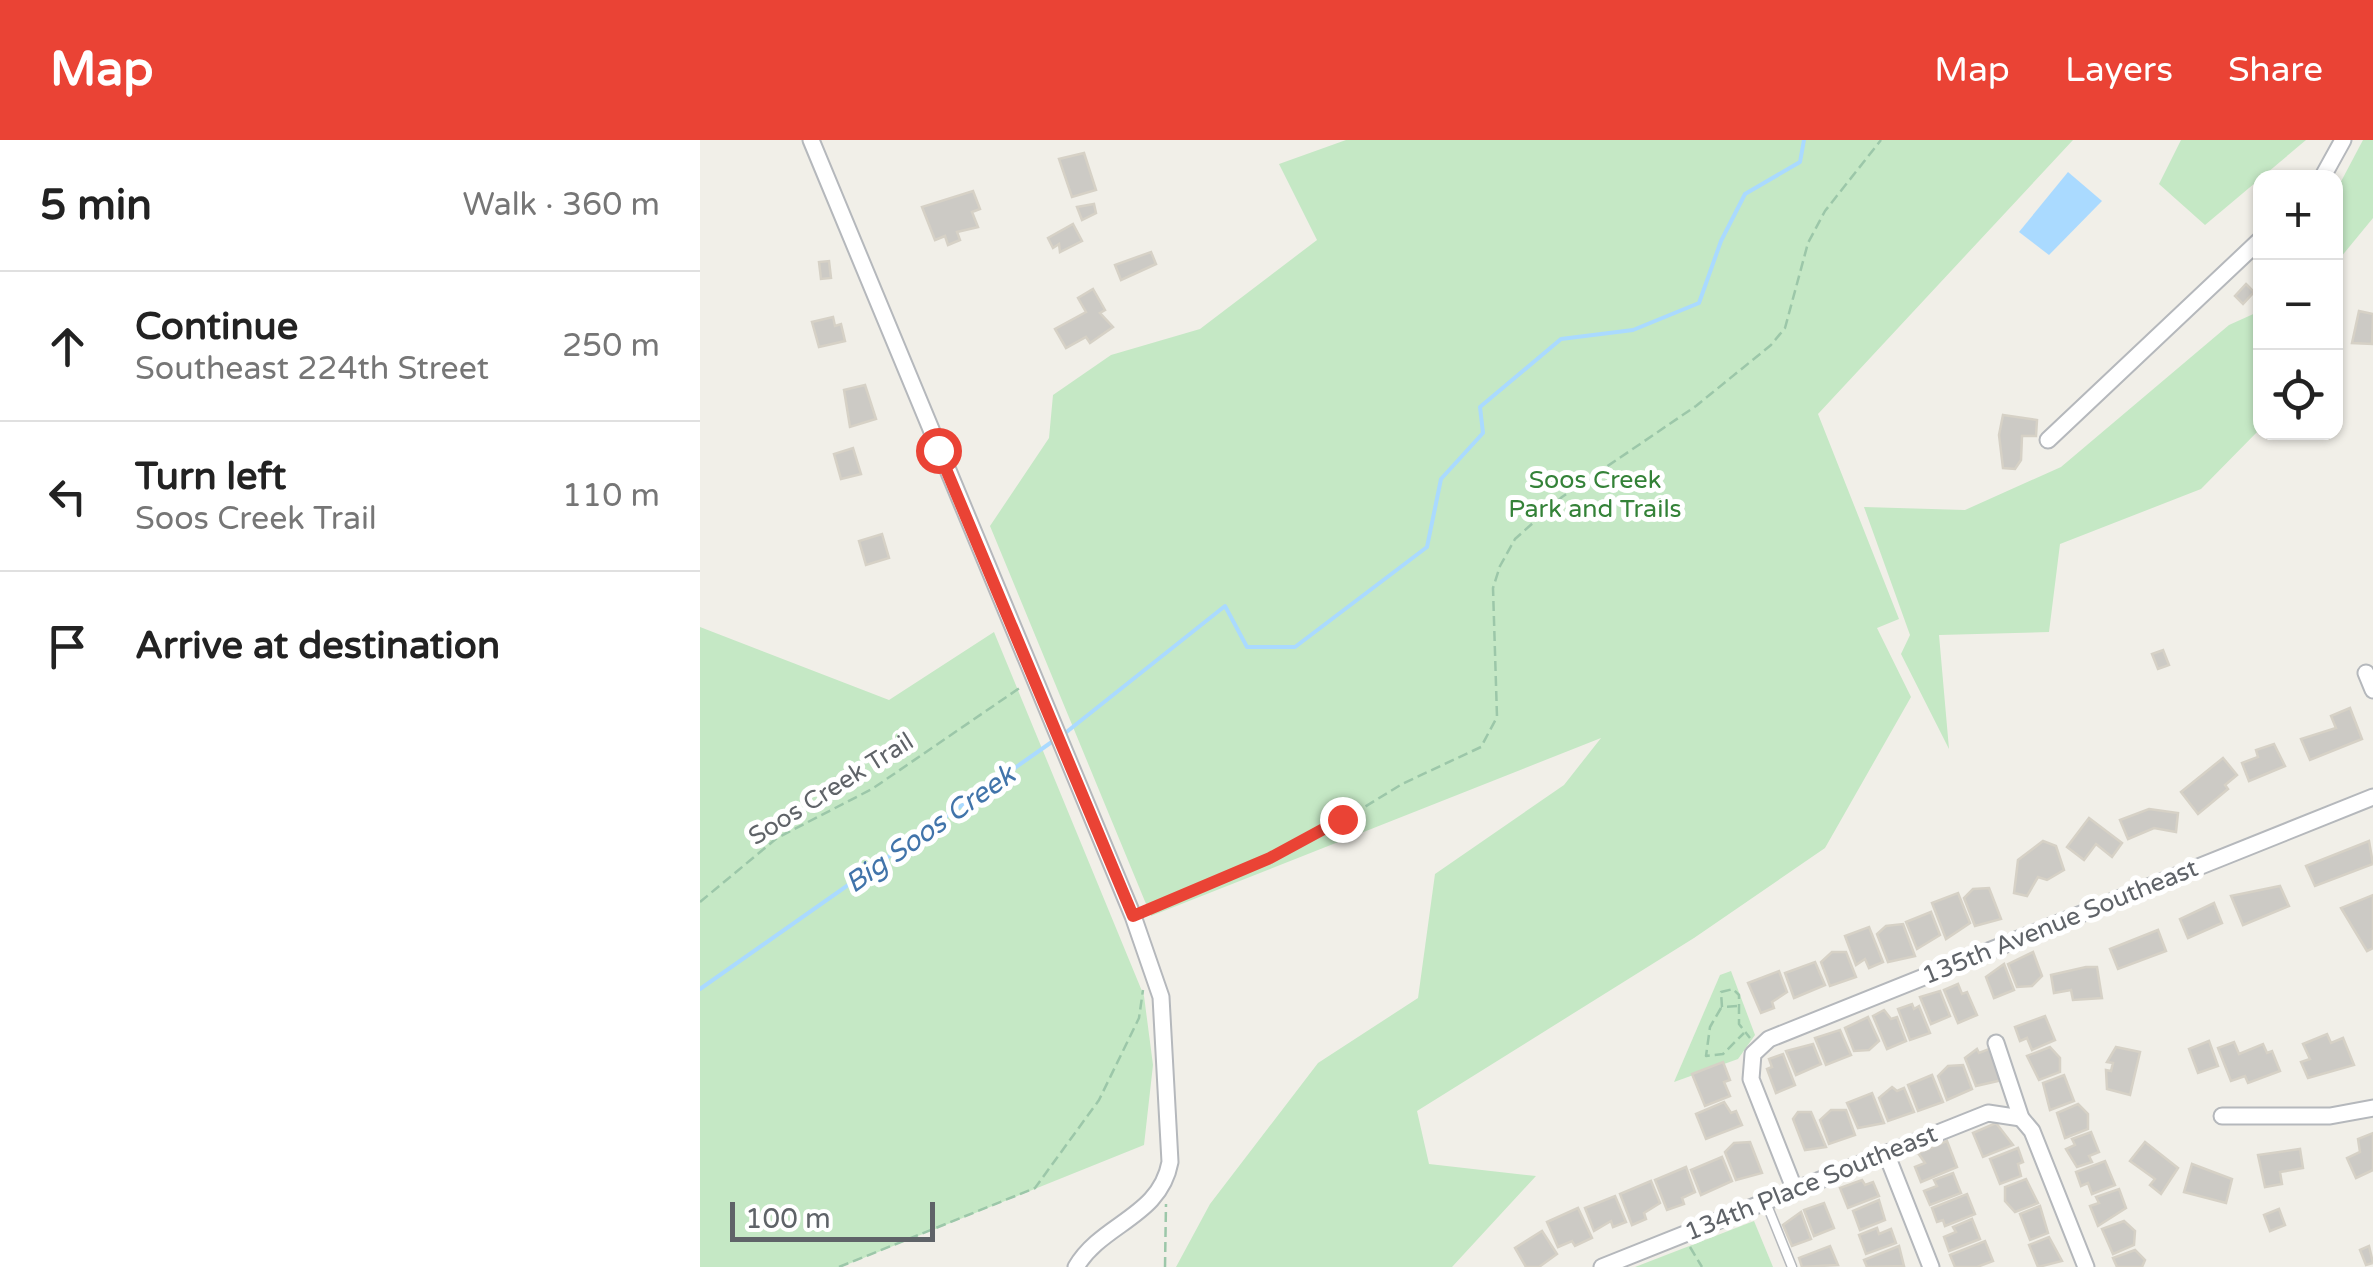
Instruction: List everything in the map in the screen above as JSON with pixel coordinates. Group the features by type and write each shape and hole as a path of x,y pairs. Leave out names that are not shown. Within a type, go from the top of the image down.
{"street":[{"path":"811,140 1133,916 1161,997 1170,1162 1167,1179 1145,1208 1099,1240 1076,1267"},
{"path":"2326,170 2343,140"},
{"path":"2048,440 2253,247"},
{"path":"2366,673 2373,690"},
{"name":"135th Avenue Southeast","path":"1756,1051 1769,1039 2373,797"},
{"path":"1996,1043 2021,1118 2032,1131 2086,1267"},
{"path":"1756,1051 1751,1079 1794,1188"},
{"path":"2222,1116 2330,1116 2373,1108"},
{"name":"134th Place Southeast","path":"1602,1267 1988,1113 2021,1118"},
{"path":"1886,1153 1931,1267"}],"lane":[{"path":"1765,1200 1792,1267"}],"path":[{"path":"1133,916 1310,838 1402,784 1481,747 1498,718 1494,588 1500,566 1515,539 1562,497 1696,406 1771,345 1785,328 1808,243 1824,210 1881,140"},
{"name":"Soos Creek Trail","path":"700,902 777,838 872,790 1035,678"},
{"path":"839,1267 1036,1188 1099,1100 1139,1018 1144,984"},
{"path":"1745,1032 1719,1057 1706,1056 1710,1027 1722,1007 1719,995 1729,988 1739,994 1737,1006 1756,1051"},
{"path":"1722,1007 1737,1006"},
{"path":"1165,1267 1167,1179"},
{"path":"1680,1235 1702,1267"}],"green space":[{"name":"Soos Creek Park and Trails","path":"1346,140 2073,140 1818,414 1899,619 1877,628 1911,697 1825,848 1694,938 1417,1111 1429,1164 1536,1176 1452,1267 1176,1267 1210,1204 1318,1063 1418,998 1435,874 1564,785 1601,738 1151,916 990,526 1049,438 1053,395 1111,355 1200,329 1317,240 1279,164"},
{"path":"2181,140 2306,140 2270,170 2253,170 2253,185 2205,225 2159,184"},
{"path":"2363,140 2373,140 2373,218 2343,254 2343,178"},
{"path":"2253,314 2253,436 2201,489 2060,544 2049,632 1939,635 1949,749 1901,654 1910,635 1864,507 1965,510 2061,467 2229,325"},
{"path":"700,627 889,700 994,632 1144,996 1153,1065 1144,1145 841,1267 700,1267"},
{"path":"1731,971 1755,1035 1738,1059 1674,1082 1720,975"},
{"path":"1754,1221 1773,1267 1635,1267"}],"water":[{"path":"2068,172 2102,201 2049,255 2019,232"}],"building":[{"path":"1084,153 1096,190 1072,197 1059,159"},
{"path":"973,191 980,209 972,212 978,227 957,232 960,240 948,245 945,236 935,240 922,207"},
{"path":"1094,204 1096,213 1082,220 1077,207"},
{"path":"1073,224 1082,241 1060,252 1059,244 1053,248 1048,238"},
{"path":"1151,252 1156,264 1121,280 1115,265"},
{"path":"829,261 831,278 821,279 819,262"},
{"path":"2246,284 2253,291 2243,304 2235,296"},
{"path":"1093,289 1105,310 1100,313 1113,327 1090,343 1086,337 1066,348 1055,329 1086,312 1078,298"},
{"path":"2359,311 2373,314 2372,344 2352,343"},
{"path":"833,317 835,326 841,324 845,341 819,347 812,322"},
{"path":"865,385 876,419 850,427 844,390"},
{"path":"2003,415 2037,420 2036,436 2022,436 2021,460 2015,469 2003,468 1999,435"},
{"path":"853,448 861,474 841,479 834,454"},
{"path":"882,534 889,558 866,565 859,541"},
{"path":"2163,650 2169,665 2158,669 2152,654"},
{"path":"2350,708 2362,739 2310,760 2301,739 2336,728 2331,716"},
{"path":"2274,744 2285,766 2249,781 2242,763 2258,757 2256,750"},
{"path":"2223,758 2237,775 2225,785 2228,789 2198,814 2181,792"},
{"path":"2149,809 2178,813 2176,832 2154,828 2128,839 2120,820"},
{"path":"2089,818 2122,843 2112,857 2096,844 2084,860 2067,847"},
{"path":"2043,841 2056,846 2064,870 2047,880 2038,877 2027,896 2014,893 2018,860"},
{"path":"2369,841 2373,864 2315,886 2306,866"},
{"path":"2280,886 2289,906 2243,925 2231,896"},
{"path":"1989,888 2001,919 1975,926 1964,898 1973,889"},
{"path":"1958,893 1970,923 1946,939 1932,903"},
{"path":"2373,895 2373,948 2367,951 2341,908"},
{"path":"2214,903 2222,923 2188,938 2180,919"},
{"path":"1931,912 1940,935 1917,949 1906,922"},
{"path":"1903,924 1915,956 1888,962 1877,934 1886,926"},
{"path":"1869,927 1883,962 1869,968 1865,959 1856,965 1845,936"},
{"path":"2158,930 2166,951 2118,969 2110,949"},
{"path":"1832,952 1846,952 1856,977 1830,986 1821,962"},
{"path":"2033,952 2042,976 2032,986 2017,987 2008,964"},
{"path":"1815,962 1825,985 1794,998 1785,973"},
{"path":"2004,964 2014,990 1994,998 1986,977"},
{"path":"2097,967 2102,998 2073,1000 2071,990 2054,993 2051,975"},
{"path":"1779,971 1787,992 1772,1002 1774,1008 1761,1013 1748,983"},
{"path":"1958,984 1962,994 1967,992 1977,1015 1958,1023 1944,990"},
{"path":"1940,991 1950,1016 1931,1024 1920,997"},
{"path":"1912,1004 1914,1009 1919,1006 1930,1033 1910,1040 1898,1009"},
{"path":"1884,1010 1891,1019 1897,1017 1906,1041 1887,1049 1873,1016"},
{"path":"2045,1016 2055,1040 2032,1050 2027,1038 2020,1041 2015,1027"},
{"path":"1868,1017 1879,1041 1869,1050 1854,1051 1845,1028"},
{"path":"1840,1030 1851,1055 1826,1065 1815,1038"},
{"path":"2327,1034 2331,1043 2343,1038 2354,1065 2308,1078 2301,1062 2310,1059 2303,1044"},
{"path":"2209,1041 2218,1066 2198,1073 2189,1049"},
{"path":"2234,1042 2239,1054 2263,1044 2267,1053 2272,1051 2280,1071 2248,1083 2245,1076 2231,1081 2218,1048"},
{"path":"1813,1044 1821,1064 1796,1075 1786,1051"},
{"path":"2050,1047 2060,1058 2060,1072 2039,1080 2027,1056"},
{"path":"2116,1047 2140,1052 2130,1095 2107,1089 2106,1070 2111,1071 2113,1063 2107,1062"},
{"path":"1977,1049 1979,1053 1989,1049 2002,1080 1976,1086 1965,1058"},
{"path":"1783,1054 1795,1085 1776,1093 1767,1069 1772,1067 1769,1059"},
{"path":"1723,1062 1730,1080 1724,1082 1730,1096 1705,1106 1692,1074"},
{"path":"1963,1065 1972,1089 1947,1100 1938,1076 1948,1066"},
{"path":"1932,1075 1943,1102 1918,1111 1908,1085"},
{"path":"2064,1075 2074,1101 2050,1110 2043,1083"},
{"path":"1892,1087 1897,1091 1904,1088 1914,1112 1888,1121 1879,1098"},
{"path":"1872,1093 1884,1123 1858,1128 1847,1103"},
{"path":"1724,1102 1731,1113 1736,1111 1742,1125 1706,1139 1696,1114"},
{"path":"2078,1104 2088,1114 2088,1129 2065,1138 2057,1113"},
{"path":"1831,1110 1846,1110 1855,1135 1829,1144 1820,1120"},
{"path":"1798,1112 1811,1112 1826,1147 1805,1150 1793,1119"},
{"path":"1996,1123 2013,1145 1983,1157 1973,1133"},
{"path":"2091,1132 2099,1152 2089,1156 2092,1162 2077,1167 2066,1149 2075,1145 2072,1139"},
{"path":"2373,1133 2373,1170 2356,1178 2347,1158 2360,1152 2358,1139"},
{"path":"1947,1141 1957,1167 1921,1182 1915,1167 1925,1163 1918,1153"},
{"path":"1750,1142 1762,1173 1736,1180 1725,1152 1734,1143"},
{"path":"2145,1142 2178,1168 2161,1194 2150,1185 2155,1179 2130,1161"},
{"path":"2018,1148 2023,1162 2018,1164 2021,1176 2000,1184 1990,1159"},
{"path":"2300,1149 2303,1168 2280,1172 2282,1184 2265,1187 2258,1155"},
{"path":"1722,1157 1732,1181 1701,1195 1691,1170"},
{"path":"2105,1161 2115,1185 2092,1194 2088,1183 2081,1186 2076,1172"},
{"path":"2192,1164 2232,1179 2226,1203 2184,1192"},
{"path":"1686,1167 1695,1192 1682,1198 1684,1204 1667,1210 1655,1180"},
{"path":"1953,1173 1961,1193 1930,1205 1924,1191 1937,1186 1934,1180"},
{"path":"2026,1179 2038,1203 2015,1212 2005,1201 2005,1187"},
{"path":"1862,1180 1865,1185 1873,1182 1879,1196 1848,1208 1840,1188"},
{"path":"1651,1181 1660,1203 1644,1213 1646,1219 1632,1225 1620,1194"},
{"path":"2119,1189 2126,1208 2098,1226 2090,1206 2099,1203 2096,1197"},
{"path":"1967,1194 1975,1214 1945,1226 1943,1220 1937,1222 1932,1208"},
{"path":"1615,1196 1626,1222 1613,1227 1611,1221 1594,1231 1585,1208"},
{"path":"1879,1200 1885,1220 1860,1230 1853,1211"},
{"path":"1824,1203 1834,1228 1814,1236 1804,1210"},
{"path":"2040,1206 2048,1233 2030,1240 2020,1214"},
{"path":"1578,1208 1592,1238 1575,1246 1572,1241 1558,1247 1547,1222"},
{"path":"2279,1209 2285,1225 2270,1231 2264,1215"},
{"path":"1801,1212 1811,1239 1792,1246 1783,1225"},
{"path":"1972,1219 1980,1239 1949,1251 1944,1237 1956,1232 1953,1227"},
{"path":"2124,1221 2135,1231 2134,1245 2113,1254 2102,1229"},
{"path":"1877,1228 1879,1234 1891,1229 1896,1243 1866,1254 1859,1235"},
{"path":"1542,1231 1557,1254 1539,1267 1526,1267 1515,1248"},
{"path":"2049,1237 2062,1261 2038,1267 2029,1245"},
{"path":"1985,1241 1993,1261 1977,1267 1955,1267 1950,1255"},
{"path":"1830,1246 1838,1265 1802,1267 1799,1258"},
{"path":"1899,1246 1904,1266 1867,1267 1864,1260"},
{"path":"2369,1246 2373,1263 2366,1265 2360,1250"},
{"path":"2135,1250 2145,1260 2142,1267 2117,1267 2113,1258"}],"waterway":[{"name":"Big Soos Creek","path":"1064,734 1225,606 1247,647 1295,647 1427,547 1441,479 1483,433 1480,407 1561,339 1633,330 1699,303 1721,241 1745,194 1800,162 1804,140"},
{"name":"Big Soos Creek","path":"700,989 1056,739"}],"route":[{"path":"938,450 1133,916 1270,858 1342,819"}]}
